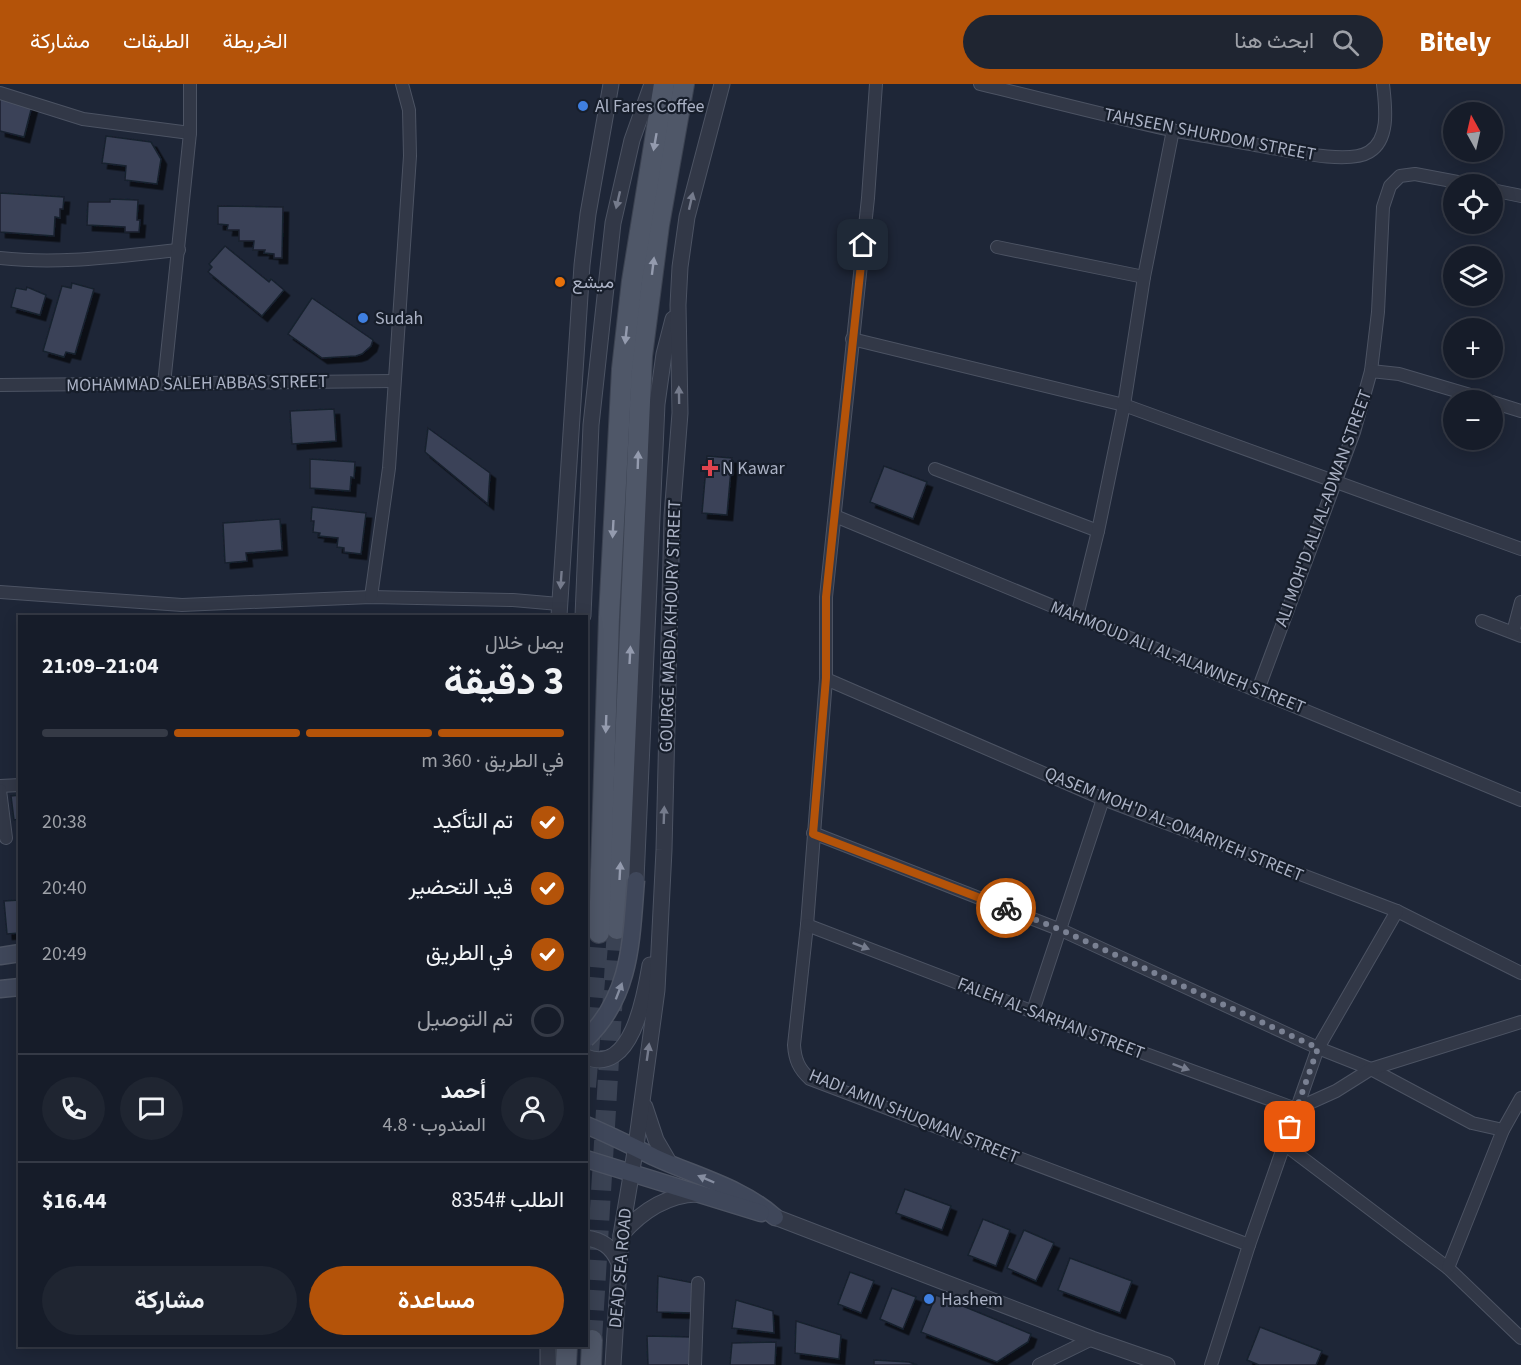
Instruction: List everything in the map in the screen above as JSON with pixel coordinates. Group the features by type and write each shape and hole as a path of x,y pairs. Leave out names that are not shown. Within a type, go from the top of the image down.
{"main road":[{"path":"664,84 634,271 622,369 610,606 608,931 642,356 659,225 684,84"},
{"path":"588,1037 603,1022 614,1004 627,968 636,880"},
{"path":"0,956 18,953"},
{"path":"0,990 18,987"},
{"path":"588,1126 746,1196 776,1217"},
{"path":"588,1160 776,1217"},
{"name":"DEAD SEA ROAD","path":"591,1365 592,1340"},
{"path":"566,1365 567,1347"}],"street":[{"path":"164,384 190,133 190,84"},
{"path":"371,597 389,468 410,156 409,110 402,84"},
{"path":"0,592 182,610 371,597 513,600 559,610 573,380 588,214 611,84"},
{"path":"583,615 591,425 613,223 632,140 652,84"},
{"name":"GOURGE MABDA KHOURY STREET","path":"630,1172 636,1146 657,990 664,850 672,516 680,413 678,305 680,267 687,218 722,84"},
{"name":"HADI AMIN SHUQMAN STREET","path":"876,84 868,198 826,597 826,678 807,926 794,1055 802,1072 810,1079 1249,1245"},
{"name":"TAHSEEN SHURDOM STREET","path":"980,84 1173,130 1317,155 1356,156 1371,151 1380,139 1386,108 1383,84"},
{"path":"0,93 52,111 82,118 190,133"},
{"path":"1077,616 1098,531 1124,405 1144,277 1173,130"},
{"path":"1371,371 1378,312 1383,207 1390,186 1400,176 1415,174 1443,179"},
{"path":"1503,192 1521,196"},
{"path":"997,247 1144,277"},
{"path":"0,258 32,262 65,262 179,250"},
{"path":"636,880 658,396 664,354 678,305"},
{"path":"852,339 1124,405 1521,549"},
{"name":"ALI MOH'D ALI AL-ADWAN STREET","path":"1258,690 1354,432 1371,371 1399,374 1453,390"},
{"path":"573,380 579,499 587,526"},
{"name":"MOHAMMAD SALEH ABBAS STREET","path":"0,385 394,381"},
{"path":"1503,405 1521,411"},
{"path":"935,469 1098,531"},
{"name":"MAHMOUD ALI AL-ALAWNEH STREET","path":"835,516 1521,800"},
{"path":"1482,621 1517,634 1521,602"},
{"name":"QASEM MOH'D AL-OMARIYEH STREET","path":"826,678 1103,799 1397,911 1521,973"},
{"path":"6,838 0,788 18,785"},
{"path":"1033,1011 1103,799"},
{"path":"813,834 1061,930 1318,1048 1371,1069 1472,1123 1503,1130"},
{"path":"588,1058 597,1061 610,1058 617,1053 625,1046 636,1022 650,964 655,905 664,850"},
{"path":"1211,1365 1249,1245 1318,1048 1397,911"},
{"name":"FALEH AL-SARHAN STREET","path":"807,926 1296,1109"},
{"path":"1296,1109 1336,1091 1371,1069 1521,1022"},
{"path":"643,1092 650,1128 670,1164"},
{"path":"1448,1268 1503,1130 1521,1098"},
{"path":"1284,1144 1448,1268 1521,1338"},
{"name":"DEAD SEA ROAD","path":"613,1365 618,1262 630,1172"},
{"path":"621,1235 643,1213 657,1205 686,1194 701,1194"},
{"path":"776,1217 1092,1339 1167,1365"},
{"path":"588,1239 603,1243 615,1254 618,1262"},
{"path":"695,1365 698,1283"},
{"path":"1506,1325 1521,1329"},
{"path":"1039,1365 1092,1339"},
{"path":"548,1365 549,1347"}],"building":[{"path":"0,98 32,106 24,137 0,131"},
{"path":"106,136 151,142 161,159 157,184 125,180 126,166 102,163"},
{"path":"0,193 64,197 60,218 55,217 54,236 0,232"},
{"path":"110,199 138,200 139,232 125,232 125,227 87,225 88,202 110,202"},
{"path":"218,206 283,207 282,258 274,258 274,254 264,253 265,250 253,250 254,241 239,241 239,230 227,230 228,225 218,224"},
{"path":"225,246 269,282 271,279 284,290 262,316 208,272 212,267 209,264"},
{"path":"72,283 94,289 75,354 66,352 64,357 43,351 62,286 71,288"},
{"path":"27,287 46,295 40,315 11,307 16,288 26,290"},
{"path":"312,298 373,340 371,346 356,356 322,358 288,334"},
{"path":"334,409 336,441 292,444 290,411"},
{"path":"428,428 490,473 488,504 425,452"},
{"path":"707,456 732,458 727,515 702,513"},
{"path":"310,459 355,462 350,491 310,488"},
{"path":"884,466 927,482 913,519 870,502"},
{"path":"312,507 366,513 361,554 344,552 344,548 337,547 338,538 319,536 320,533 313,532"},
{"path":"280,519 282,550 246,553 247,561 225,563 223,523"},
{"path":"18,795 18,819 14,820 11,796"},
{"path":"18,900 18,933 7,934 4,901"},
{"path":"905,1189 951,1206 942,1230 896,1213"},
{"path":"983,1219 1010,1230 996,1266 968,1255"},
{"path":"1024,1230 1054,1243 1036,1281 1007,1268"},
{"path":"1070,1258 1132,1281 1120,1313 1058,1290"},
{"path":"850,1272 874,1281 861,1313 838,1304"},
{"path":"658,1276 694,1283 693,1313 657,1312"},
{"path":"892,1288 916,1297 903,1329 880,1319"},
{"path":"936,1295 1031,1334 1028,1342 997,1362 921,1332"},
{"path":"736,1300 773,1311 774,1333 732,1328"},
{"path":"796,1321 841,1335 839,1359 795,1353"},
{"path":"1260,1327 1322,1351 1316,1365 1259,1365 1247,1360"},
{"path":"647,1336 692,1337 691,1365 648,1365"},
{"path":"776,1342 775,1365 730,1365 732,1343"},
{"path":"874,1360 909,1362 917,1365 874,1365"}],"tunnel":[{"path":"592,1340 617,929"},
{"path":"588,1063 599,933"}],"way so far":[{"path":"1006,908 1061,930 1318,1048 1290,1127"}],"place":[{"name":"Al Fares Coffee","path":"583,106"},
{"name":"ميشع","path":"560,282"},
{"name":"Sudah","path":"363,318"},
{"name":"N Kawar","path":"710,468"},
{"name":"Hashem","path":"929,1299"}],"route":[{"path":"863,245 826,597 826,678 813,834 1006,908"}]}
